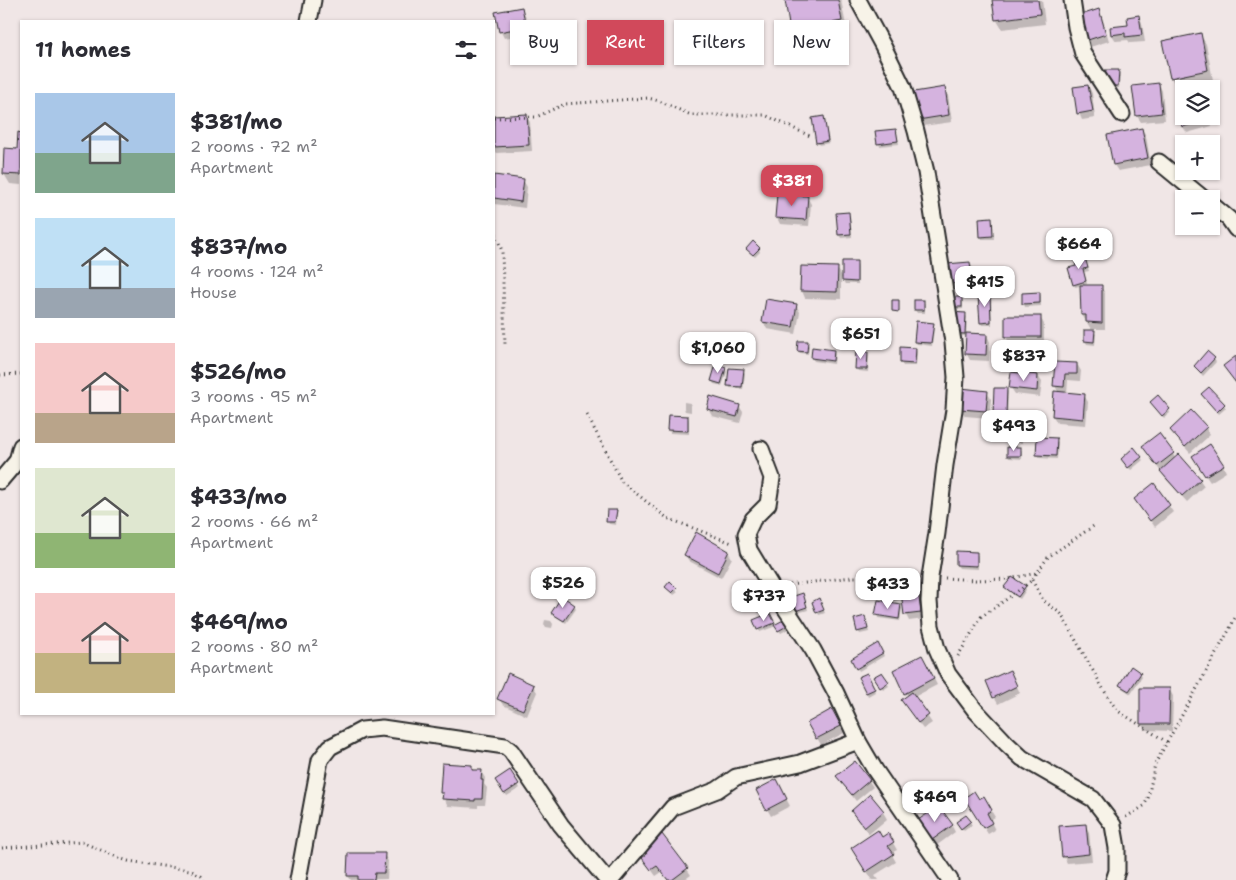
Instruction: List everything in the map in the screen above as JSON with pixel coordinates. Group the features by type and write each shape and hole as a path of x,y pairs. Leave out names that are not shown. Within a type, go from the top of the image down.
{"street":[{"path":"309,20 313,0"},
{"path":"858,0 903,87 916,131 926,172 953,342 956,377 954,410 930,577 931,626 937,649 948,674 975,710 1022,758 1093,799 1113,825 1117,848 1117,871 1114,880"},
{"path":"1072,0 1083,54 1122,114"},
{"path":"1159,162 1193,190"},
{"path":"1220,212 1229,219 1236,229"},
{"path":"0,481 16,461 20,449"},
{"path":"761,449 772,478 768,504 753,518 746,534 749,550 813,650 836,693 858,741 875,770 950,880"},
{"path":"298,880 320,760 330,747 362,730 382,728 505,746 511,751 561,825 607,880"},
{"path":"611,880 673,807 717,790 736,777 800,763 858,741"}],"path":[{"path":"495,118 536,118 565,104 648,98 691,115 765,115 810,136"},
{"path":"495,232 502,251 505,345"},
{"path":"0,375 20,374"},
{"path":"587,415 622,482 667,518 749,550"},
{"path":"948,674 981,617 1032,580 1048,556 1096,525"},
{"path":"772,588 852,577 930,577 975,580 1008,579 1037,573"},
{"path":"1032,580 1043,600 1061,614 1109,699 1118,711 1167,742"},
{"path":"1113,825 1144,806 1148,798 1155,764 1236,616"},
{"path":"2,848 82,842 128,861 190,870 201,876 204,880"}],"building":[{"path":"785,0 838,0 842,20 788,20"},
{"path":"992,0 1038,0 1040,14 995,20"},
{"path":"522,7 525,20 510,20 510,30 499,32 495,12"},
{"path":"1099,9 1106,34 1082,42 1075,17"},
{"path":"1139,15 1142,35 1125,37 1125,33 1111,35 1110,27 1128,25 1127,17"},
{"path":"1201,33 1208,70 1170,78 1162,41"},
{"path":"1105,70 1119,70 1118,86 1105,86"},
{"path":"1159,83 1162,113 1136,116 1132,86"},
{"path":"1088,85 1093,111 1077,114 1073,87"},
{"path":"945,87 949,115 918,120 914,92"},
{"path":"527,114 529,145 495,147 495,116"},
{"path":"824,116 828,141 816,143 812,118"},
{"path":"1142,128 1148,158 1113,165 1107,135"},
{"path":"896,129 898,141 877,144 875,131"},
{"path":"18,132 20,133 20,175 3,174 4,148 17,149"},
{"path":"495,175 524,179 521,202 495,198"},
{"path":"777,194 808,196 806,220 775,218"},
{"path":"849,212 851,234 838,235 836,213"},
{"path":"992,217 993,236 980,237 979,218"},
{"path":"753,241 760,248 753,255 746,249"},
{"path":"1084,254 1088,268 1083,269 1086,281 1073,285 1068,268 1076,266 1074,257"},
{"path":"842,261 857,261 857,282 842,281"},
{"path":"970,262 972,282 948,284 946,264"},
{"path":"801,266 838,267 837,292 800,291"},
{"path":"1080,285 1102,285 1102,323 1086,322 1086,315 1081,315"},
{"path":"1040,292 1040,303 1022,304 1022,293"},
{"path":"990,294 991,322 980,323 978,295"},
{"path":"951,297 962,297 962,307 951,307"},
{"path":"766,299 797,304 793,327 762,322"},
{"path":"892,300 899,300 899,312 892,311"},
{"path":"914,300 924,300 924,310 914,310"},
{"path":"950,312 966,313 965,334 949,333"},
{"path":"1005,316 1041,316 1041,337 1005,337"},
{"path":"916,321 934,323 931,343 914,342"},
{"path":"1084,330 1095,330 1094,342 1084,341"},
{"path":"966,333 987,334 986,355 965,354"},
{"path":"716,337 735,342 732,351 714,346"},
{"path":"798,341 808,341 807,352 797,351"},
{"path":"740,343 750,344 748,355 738,354"},
{"path":"812,347 834,350 833,361 811,358"},
{"path":"900,347 916,348 915,364 900,363"},
{"path":"856,351 868,352 867,369 855,369"},
{"path":"1207,351 1215,358 1201,373 1194,366"},
{"path":"1236,356 1236,383 1223,366"},
{"path":"1055,362 1077,363 1077,374 1065,374 1064,387 1053,386"},
{"path":"716,364 726,368 721,384 711,381"},
{"path":"729,368 744,369 742,387 727,386"},
{"path":"1011,372 1038,375 1037,391 1009,388"},
{"path":"1209,387 1225,404 1217,412 1201,394"},
{"path":"961,388 988,391 986,411 960,409"},
{"path":"994,388 1007,388 1006,415 993,414"},
{"path":"1054,391 1085,394 1083,419 1052,416"},
{"path":"1158,395 1170,409 1162,416 1150,402"},
{"path":"710,396 740,405 737,417 707,409"},
{"path":"1191,410 1207,427 1185,447 1170,430"},
{"path":"668,415 688,416 688,431 667,430"},
{"path":"989,421 1012,422 1010,434 988,433"},
{"path":"1013,422 1021,422 1021,440 1013,440"},
{"path":"1159,433 1174,453 1157,466 1142,446"},
{"path":"1037,437 1057,438 1056,456 1036,455"},
{"path":"1210,444 1224,465 1205,476 1192,456"},
{"path":"1007,447 1021,447 1021,456 1007,456"},
{"path":"1134,447 1142,457 1128,468 1121,459"},
{"path":"1179,454 1201,479 1182,496 1160,471"},
{"path":"1154,483 1170,505 1150,521 1134,499"},
{"path":"607,510 617,510 615,522 606,522"},
{"path":"696,532 729,551 718,573 684,555"},
{"path":"956,551 977,552 977,566 956,565"},
{"path":"1012,577 1026,586 1018,597 1004,587"},
{"path":"894,580 898,597 884,601 880,583"},
{"path":"670,581 677,588 672,593 665,587"},
{"path":"918,590 921,613 904,615 901,592"},
{"path":"803,593 807,607 795,611 791,597"},
{"path":"562,596 575,605 564,621 551,613"},
{"path":"819,598 824,610 816,613 812,602"},
{"path":"878,600 901,604 899,619 875,615"},
{"path":"765,602 768,607 759,612 756,607"},
{"path":"770,613 775,623 757,630 753,620"},
{"path":"865,616 868,629 857,632 854,619"},
{"path":"789,617 792,623 778,631 774,625"},
{"path":"878,643 883,653 856,669 851,659"},
{"path":"922,655 934,678 904,694 893,670"},
{"path":"1131,666 1141,673 1129,691 1119,685"},
{"path":"1010,670 1017,686 993,698 986,681"},
{"path":"882,672 889,682 880,688 873,677"},
{"path":"508,673 534,685 523,710 497,699"},
{"path":"867,673 875,689 866,693 858,677"},
{"path":"1140,688 1170,688 1169,724 1140,724"},
{"path":"912,692 929,715 918,723 901,700"},
{"path":"832,709 841,726 816,739 807,723"},
{"path":"855,761 870,780 852,795 836,776"},
{"path":"442,763 472,765 472,770 482,770 482,799 475,799 475,801 442,799 443,793 440,793"},
{"path":"510,770 519,784 504,794 495,780"},
{"path":"777,779 787,799 766,810 756,790"},
{"path":"974,791 979,799 984,796 992,810 987,813 992,823 983,828 964,798"},
{"path":"870,794 884,811 864,828 851,811"},
{"path":"939,806 953,825 932,840 918,820"},
{"path":"966,815 971,821 961,829 956,822"},
{"path":"1086,824 1089,854 1062,857 1059,826"},
{"path":"878,830 882,837 888,833 894,842 888,846 894,854 866,872 851,848"},
{"path":"662,834 688,868 672,880 668,880 657,866 651,870 642,858 647,854 643,849"},
{"path":"348,853 385,853 384,873 375,873 374,880 358,880 358,876 347,876"}]}
